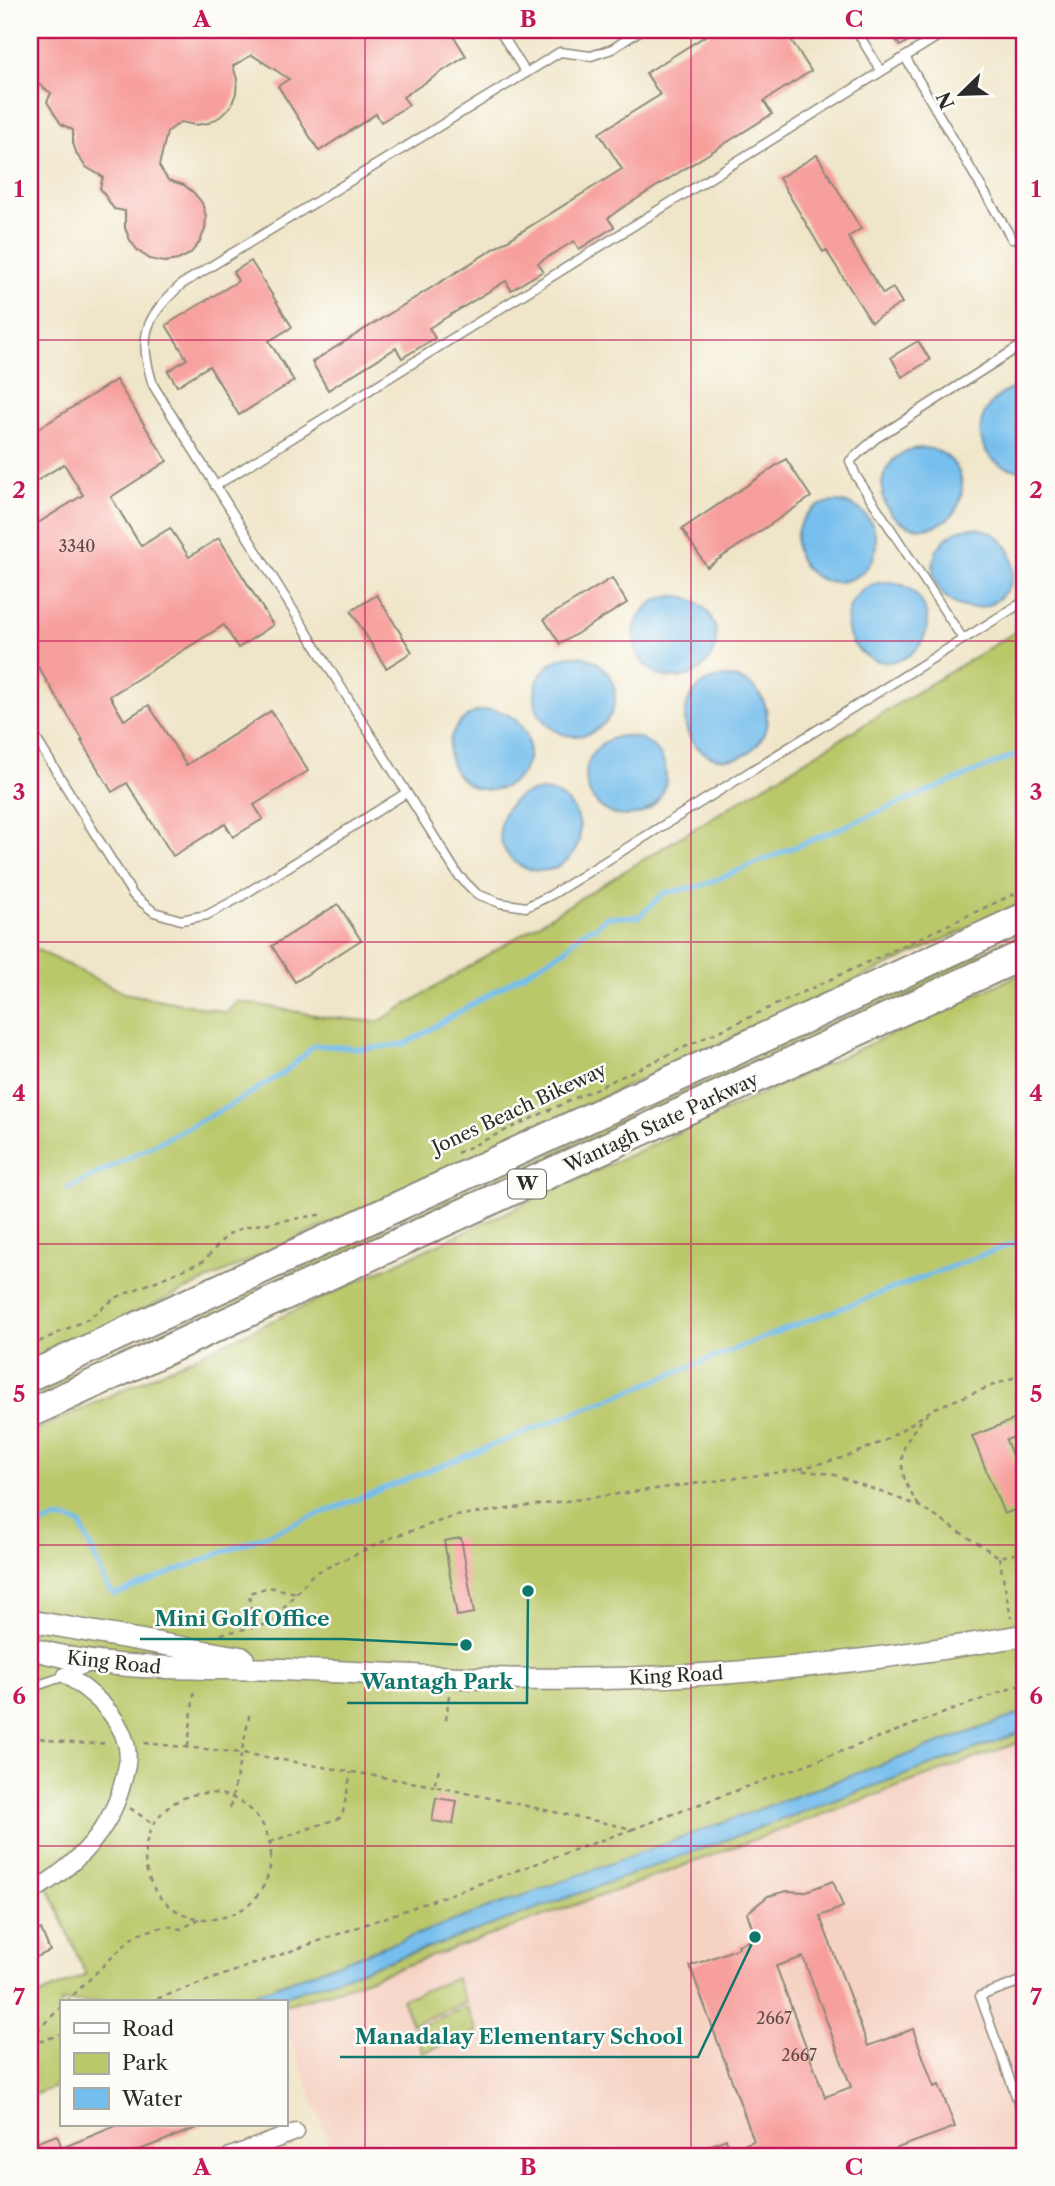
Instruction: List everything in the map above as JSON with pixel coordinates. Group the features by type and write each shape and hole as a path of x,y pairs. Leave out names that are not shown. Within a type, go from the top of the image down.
{"highway":[{"name":"Wantagh State Parkway","path":"30,1376 1025,917"},
{"name":"Wantagh State Parkway","path":"30,1413 1025,954"}],"street":[{"name":"King Road","path":"30,1621 325,1671"},
{"name":"King Road","path":"30,1648 52,1655 104,1663 181,1669 325,1671 452,1678 578,1679 812,1666 1025,1635"},
{"path":"31,1890 86,1850 100,1835 118,1801 128,1762 126,1742 113,1718 102,1704 66,1675"},
{"path":"230,2156 296,2132"}],"lane":[{"path":"499,30 526,73"},
{"path":"641,30 612,49 591,56 560,52 182,284 159,305 146,331 145,357 153,385 458,875 477,894 500,903 526,907 551,895 1025,601"},
{"path":"856,30 881,71"},
{"path":"215,486 948,30"},
{"path":"1016,30 1025,44"},
{"path":"905,57 1012,239"},
{"path":"963,639 856,476 850,461 875,439 1025,343"},
{"path":"30,729 133,895 154,912 181,920 207,915 237,899 406,793"},
{"path":"30,1688 104,1663"},
{"path":"1025,1981 980,1996 1025,2121"}],"path":[{"name":"Jones Beach Bikeway","path":"447,1157 1025,889"},
{"path":"30,1346 88,1319 115,1298 204,1261 227,1234 244,1227 333,1211"},
{"path":"220,1634 269,1624 313,1574 393,1537 455,1516 796,1470 849,1456 886,1440 935,1408 1025,1373"},
{"path":"919,1506 905,1486 902,1464 904,1445 912,1430 935,1408"},
{"path":"1013,1440 1018,1453 1025,1459"},
{"path":"796,1470 832,1474 919,1506 999,1557 1025,1552"},
{"path":"269,1624 251,1611 249,1593 269,1587 297,1593"},
{"path":"154,2000 633,1829 1025,1683"},
{"path":"446,1720 450,1686"},
{"path":"188,1747 194,1692"},
{"path":"230,1808 250,1712"},
{"path":"30,1736 86,1745 126,1742 242,1754 434,1786 633,1829"},
{"path":"434,1786 439,1769"},
{"path":"270,1842 342,1817 351,1772"},
{"path":"215,1793 232,1798 249,1808 262,1824 270,1842 271,1863 266,1883 254,1900 238,1912 219,1919 199,1919 179,1913 163,1901 151,1884 145,1864 146,1843 153,1824 164,1810 179,1800 197,1794 215,1793"},
{"path":"118,1801 153,1824"},
{"path":"68,2000 136,1934 167,1926 181,1929 199,1919"},
{"path":"30,2038 60,2008"},
{"path":"30,2045 60,2034"}],"shaded area":[{"path":"1025,1740 1025,2156 334,2156 287,2029 287,2004 337,1990"}],"green space":[{"path":"1025,626 1025,902 30,1362 30,946 124,993 225,1014 237,1001 326,1017 378,1022"},
{"path":"1025,933 1025,943 30,1401 30,1393"},
{"path":"1025,972 1025,1740 631,1885 337,1990 287,2004 287,2000 60,2000 60,2085 30,2096 30,1999 86,1975 30,1845 30,1433"},
{"path":"456,1978 466,2003 412,2024 402,1999"},
{"path":"467,2007 477,2032 423,2053 414,2028"}],"water":[{"path":"1011,389 1025,389 1025,470 1008,468 995,461 986,451 981,438 981,425 986,411 996,399"},
{"path":"914,448 930,448 944,454 956,466 962,480 962,496 956,510 944,522 930,528 914,528 900,522 888,510 882,496 882,480 888,466 900,454"},
{"path":"828,502 844,502 865,513 876,534 876,550 865,571 844,582 828,582 814,576 802,564 796,550 796,534 802,520 814,508"},
{"path":"965,528 981,528 995,535 1006,546 1013,560 1010,583 995,601 981,608 965,608 951,601 940,590 933,576 933,560 940,546 951,535"},
{"path":"879,582 895,582 916,593 927,614 927,630 916,651 895,662 879,662 865,656 853,644 847,630 847,614 853,600 865,588"},
{"path":"675,596 691,599 704,608 713,621 716,637 713,653 704,666 691,675 675,678 659,675 646,666 637,653 634,637 637,621 646,608 659,599"},
{"path":"575,656 590,659 603,668 612,681 615,696 612,711 603,724 590,733 575,736 560,733 547,724 538,711 535,696 538,681 547,668 560,659"},
{"path":"726,677 742,680 755,689 764,702 767,718 764,734 755,747 742,756 726,759 710,756 697,747 688,734 685,718 688,702 697,689 710,680"},
{"path":"481,710 497,710 518,721 529,742 529,758 518,779 497,790 481,790 467,784 455,772 449,758 449,742 455,728 467,716"},
{"path":"618,736 634,736 648,743 659,754 666,768 663,791 648,809 634,816 618,816 604,809 593,798 586,784 586,768 593,754 604,743"},
{"path":"532,791 548,791 569,802 580,823 580,839 569,860 548,871 532,871 518,865 506,853 500,839 500,823 506,809 518,797"},
{"path":"1025,1712 1025,1731 448,1941 273,2000 237,2000"}],"building":[{"path":"30,30 450,30 466,56 403,97 409,105 381,122 376,114 319,151 278,86 289,79 252,55 233,66 237,79 236,93 231,106 221,116 209,123 195,125 181,122 167,132 159,166 168,180 184,185 194,193 202,203 206,216 205,230 190,254 178,260 164,262 150,259 138,251 125,228 125,211 114,209 100,188 103,177 86,167 77,155 73,130 61,124 47,102 51,93 30,78"},
{"path":"715,30 785,30 811,71 764,101 772,114 608,218 614,227 579,249 574,241 538,263 543,271 511,290 506,281 429,328 435,338 402,358 396,348 328,390 312,362 622,169 599,133 660,95 646,73"},
{"path":"890,30 927,30 900,46"},
{"path":"817,155 861,229 848,237 883,294 893,288 902,303 871,322 826,250 823,252 779,178"},
{"path":"251,261 292,327 269,341 294,381 239,415 209,366 177,386 168,371 187,359 166,325 238,281 233,272"},
{"path":"918,341 930,360 902,377 891,357"},
{"path":"116,380 167,461 111,497 141,546 170,528 189,557 219,538 273,625 238,648 224,625 110,696 124,720 149,705 186,765 271,711 308,771 254,805 263,819 233,837 225,824 173,856 127,783 112,792 30,654 30,528 83,495 64,464 30,485 30,434"},
{"path":"786,459 811,497 707,567 682,529"},
{"path":"612,578 627,603 560,644 544,619"},
{"path":"377,595 412,652 386,668 351,611"},
{"path":"338,904 361,940 295,982 272,946"},
{"path":"1013,1420 1019,1435 1006,1440 1025,1488 1025,1506 1004,1514 972,1436"},
{"path":"461,1538 474,1613 457,1616 444,1541"},
{"path":"436,1798 457,1801 453,1824 432,1821"},
{"path":"833,1881 843,1907 820,1916 868,2046 913,2029 934,2087 939,2085 955,2127 876,2156 684,2156 726,2139 729,2150 754,2141 690,1966 739,1948 738,1945 756,1938 747,1913 768,1896 787,1891 804,1892","holes":["803,1957 851,2087 825,2097 776,1966"]},
{"path":"41,1929 50,1951 30,1960 30,1934"},
{"path":"116,2126 201,2126 124,2156 42,2156 38,2142 57,2135 62,2148"}],"waterway":[{"path":"68,1189 229,1106 285,1072 315,1045 363,1049 405,1044 566,949 579,935 595,928 606,917 639,917 664,893 701,886 1025,751"},
{"path":"30,1529 62,1519 81,1525 108,1588 115,1595 788,1328 1025,1239"}],"place":[{"name":"Wantagh Park","path":"528,1591"},
{"name":"Mini Golf Office","path":"466,1645"},
{"name":"Manadalay Elementary School","path":"755,1937"}]}
